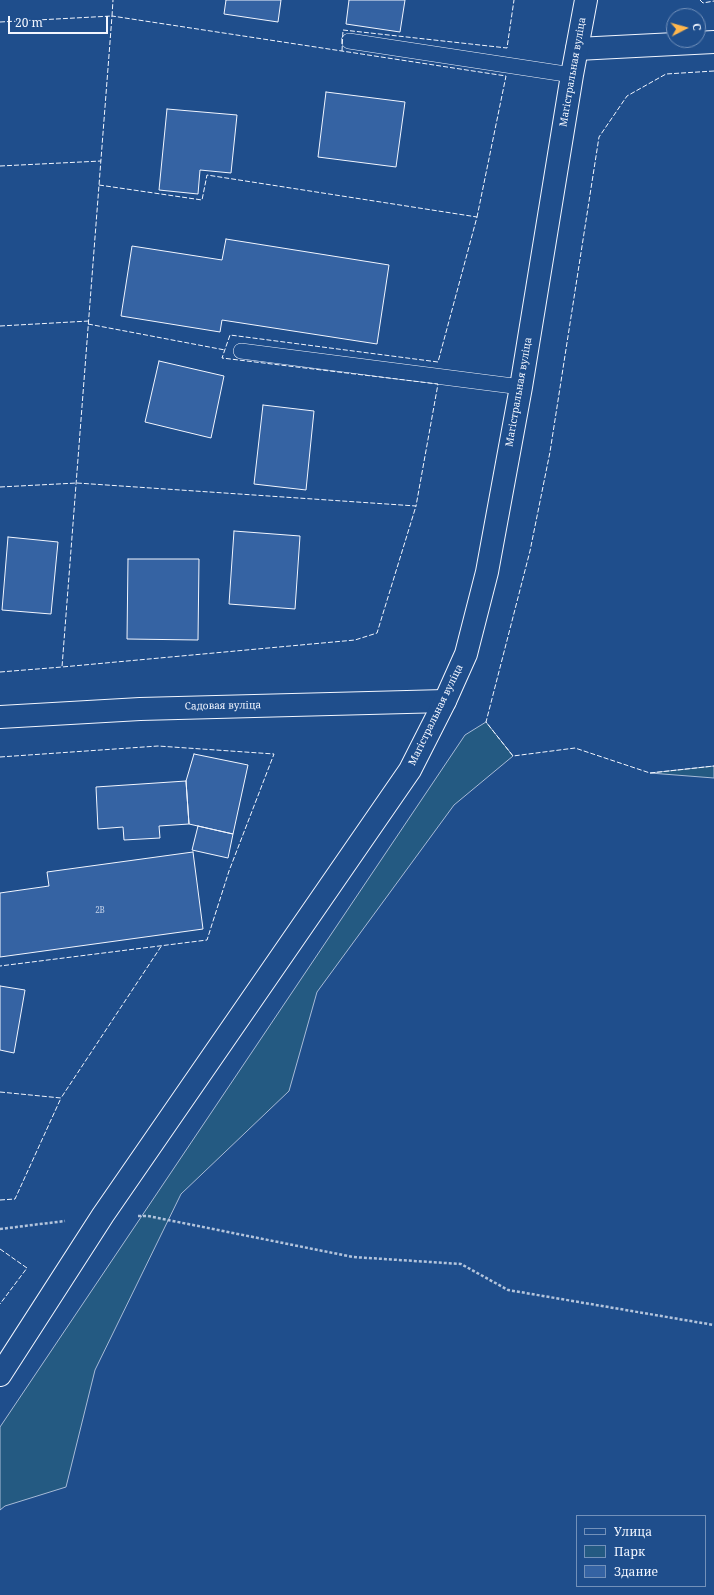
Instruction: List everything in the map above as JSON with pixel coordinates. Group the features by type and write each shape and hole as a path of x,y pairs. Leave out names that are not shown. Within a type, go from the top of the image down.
{"street":[{"name":"Магістральная вуліца","path":"0,1375 103,1215 410,770 466,654 487,572 521,387 572,75 586,0"},
{"path":"577,49 714,42"},
{"name":"Садовая вуліца","path":"0,717 140,708 445,700"}],"lane":[{"path":"349,41 572,75"},
{"path":"241,351 521,387"}],"path":[{"path":"0,1230 103,1215 148,1216 353,1257 461,1264 508,1290 714,1325"}],"green space":[{"path":"486,722 513,756 454,805 317,992 289,1091 181,1194 95,1370 66,1487 5,1506 0,1510 0,1427 465,735"},
{"path":"714,766 714,778 650,773"}],"building":[{"path":"226,0 281,0 278,22 224,14"},
{"path":"349,0 405,0 400,32 346,24"},
{"path":"326,92 405,102 396,167 318,157"},
{"path":"167,109 237,115 231,173 200,170 198,194 159,190"},
{"path":"226,239 389,265 377,344 222,320 220,332 121,316 132,246 222,260"},
{"path":"159,361 224,376 211,438 145,422"},
{"path":"263,405 314,411 306,490 254,484"},
{"path":"234,531 300,536 295,609 229,604"},
{"path":"8,537 58,542 51,614 2,610"},
{"path":"128,559 199,559 198,640 127,639"},
{"path":"194,754 248,765 233,834 189,824 186,781"},
{"path":"186,781 189,824 159,826 160,838 124,840 123,827 98,829 96,787"},
{"path":"198,826 233,834 228,858 192,850"},
{"path":"193,852 203,929 0,957 0,893 49,886 47,872"},
{"path":"0,986 25,990 14,1053 0,1050"}],"fence":[{"path":"0,22 112,16 113,0"},
{"path":"342,51 343,30 507,48 514,0"},
{"path":"700,0 703,3 714,1"},
{"path":"0,672 62,667 112,16 506,76 477,217"},
{"path":"714,71 666,74 627,96 599,137 550,452 530,551 486,722 513,756 575,748 650,773 714,766"},
{"path":"0,166 101,161"},
{"path":"99,185 202,200 207,175 477,217 438,362 230,335 222,358 438,384 416,506"},
{"path":"0,326 89,321"},
{"path":"88,324 225,350"},
{"path":"0,487 77,483 416,506 377,633 355,640 62,667"},
{"path":"0,757 158,746 274,754 229,871 207,940 0,966"},
{"path":"0,1092 61,1098 162,945"},
{"path":"0,1200 15,1199 61,1098"},
{"path":"0,1249 27,1268 0,1304"}]}
